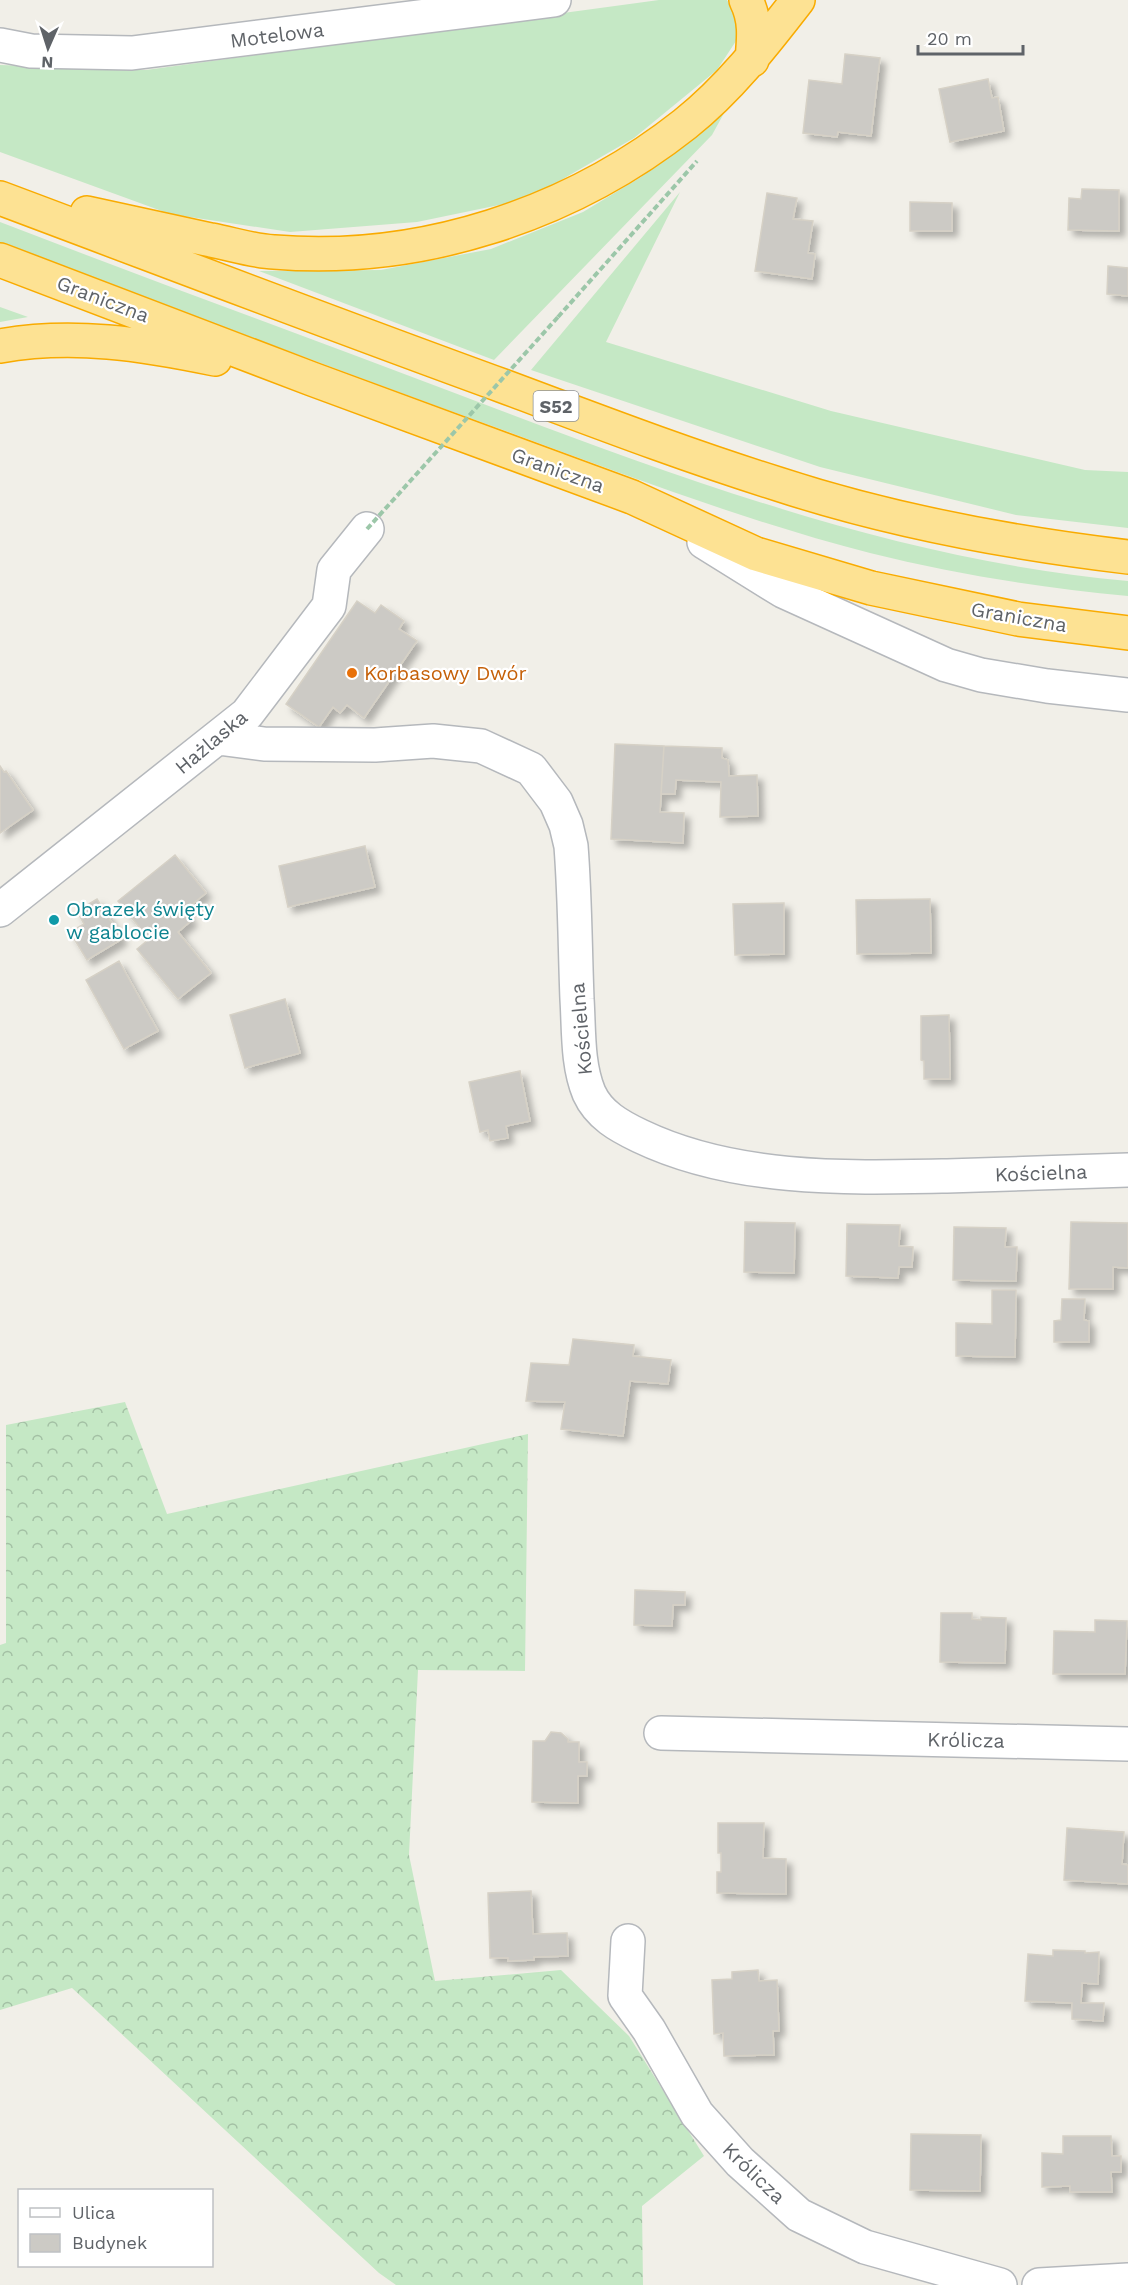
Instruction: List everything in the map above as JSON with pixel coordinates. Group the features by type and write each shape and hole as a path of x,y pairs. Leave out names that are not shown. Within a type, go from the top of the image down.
{"highway":[{"path":"746,0 753,14 755,31 752,60"},
{"path":"0,196 272,252 333,253 389,250 444,239 510,221 584,189 636,157 686,123 752,60 798,0"},
{"name":"S52","path":"0,196 460,371 781,485 917,522 1051,548 1128,557"},
{"name":"Graniczna","path":"0,261 632,497 756,554 871,588 1017,619 1128,633"},
{"path":"0,346 46,339 148,345 312,379"}],"street":[{"name":"Motelowa","path":"0,45 31,51 132,53 554,0"},
{"path":"632,497 783,591 946,665 981,675 1093,693 1128,695"},
{"name":"Hażlaska","path":"0,910 247,714 328,606 334,570 367,529"},
{"name":"Kościelna","path":"218,738 264,744 375,745 433,741 481,746 531,769 556,802 566,825 571,846 579,1043 584,1080 596,1106 607,1117 649,1140 683,1153 728,1164 814,1174 881,1177 1128,1170"},
{"name":"Królicza","path":"661,1733 1128,1744"},
{"name":"Królicza","path":"628,1941 625,1995 649,2030 698,2114 740,2162 799,2215 865,2247 1000,2285"},
{"path":"1039,2285 1128,2280"}],"path":[{"path":"367,529 558,317"}],"green space":[{"path":"659,0 727,0 739,20 736,41 717,70 634,138 528,199 417,222 290,232 170,214 0,152 0,65 146,70"},
{"path":"729,104 712,135 494,360 259,271 381,270 491,249 583,212 641,177"},
{"path":"680,192 606,342 831,411 1085,470 1128,472 1128,528 1016,515 820,467 531,370"},
{"path":"0,222 617,454 700,483 869,534 954,554 1041,570 1128,581 1128,596 1063,589 966,574 870,553 735,513 385,387 0,243"},
{"path":"0,307 28,317 0,322"},
{"path":"125,1402 167,1514 528,1434 525,1671 418,1670 409,1855 435,1981 561,1970 629,2036 704,2156 642,2206 643,2285 396,2285 379,2273 72,1988 0,2010 0,1645 6,1643 6,1425"}],"building":[{"path":"845,54 880,58 871,136 838,132 837,137 803,133 809,80 842,84"},
{"path":"988,79 992,98 998,97 1004,131 950,142 939,89"},
{"path":"1082,189 1119,190 1119,231 1068,230 1069,198 1081,199"},
{"path":"767,193 797,198 793,219 813,221 808,253 815,254 812,279 755,271"},
{"path":"910,202 952,203 952,231 910,231"},
{"path":"1108,266 1128,268 1128,296 1107,294"},
{"name":"Korbasowy Dwór","path":"357,601 375,613 381,605 404,621 399,629 417,641 364,718 347,705 340,713 333,707 319,727 286,704"},
{"path":"615,744 664,746 660,812 684,813 683,843 611,839"},
{"path":"664,746 722,748 722,758 728,760 729,776 757,775 758,816 720,817 721,782 676,780 675,794 661,794"},
{"path":"0,766 4,772 6,771 33,810 0,833"},
{"path":"365,846 375,887 288,907 279,866"},
{"path":"175,855 206,893 184,911 192,920 178,932 211,973 178,999 137,949 149,939 118,901"},
{"path":"97,899 122,939 87,960 70,932 84,924 77,911"},
{"path":"930,899 931,953 857,954 856,900"},
{"path":"784,903 784,954 735,955 733,904"},
{"path":"119,961 158,1031 124,1049 86,980"},
{"path":"285,999 300,1053 245,1068 230,1015"},
{"path":"949,1015 950,1079 924,1079 924,1061 921,1060 921,1016"},
{"path":"520,1071 530,1121 506,1126 508,1138 490,1141 488,1130 480,1132 469,1082"},
{"path":"745,1222 795,1223 794,1273 744,1272"},
{"path":"1071,1222 1128,1223 1128,1268 1113,1267 1113,1289 1069,1289"},
{"path":"847,1224 900,1225 899,1246 913,1247 912,1267 899,1267 898,1278 846,1276"},
{"path":"954,1227 1006,1228 1005,1247 1017,1247 1016,1281 953,1280"},
{"path":"992,1290 1016,1290 1015,1357 956,1356 956,1323 992,1324"},
{"path":"1062,1299 1085,1299 1084,1320 1089,1321 1089,1342 1054,1342 1054,1321 1061,1320"},
{"path":"573,1339 634,1345 633,1356 671,1360 668,1384 630,1381 623,1436 561,1429 565,1402 526,1401 531,1363 569,1365"},
{"path":"635,1590 685,1592 685,1605 673,1605 672,1626 634,1625"},
{"path":"941,1613 972,1613 972,1619 981,1620 981,1617 1006,1618 1005,1663 940,1662"},
{"path":"1095,1620 1127,1621 1125,1674 1053,1674 1054,1631 1095,1632"},
{"path":"551,1732 561,1733 568,1739 568,1742 579,1742 579,1762 587,1762 587,1776 578,1776 578,1803 532,1802 533,1741 545,1741"},
{"path":"718,1823 764,1823 763,1858 786,1859 786,1894 717,1893 717,1872 721,1872 721,1853 718,1853"},
{"path":"1067,1828 1124,1832 1122,1864 1128,1865 1128,1884 1064,1880"},
{"path":"531,1891 533,1934 567,1933 568,1956 534,1957 534,1960 508,1961 508,1958 490,1958 488,1893"},
{"path":"1053,1950 1099,1952 1098,1984 1082,1983 1081,2003 1104,2003 1103,2021 1072,2019 1072,2003 1025,2001 1028,1954 1053,1956"},
{"path":"758,1970 759,1981 777,1980 779,2031 773,2031 774,2055 724,2056 723,2033 714,2034 712,1980 732,1979 732,1972"},
{"path":"911,2134 981,2135 980,2191 910,2190"},
{"path":"1063,2136 1111,2136 1112,2156 1121,2156 1121,2172 1111,2172 1112,2192 1070,2192 1070,2186 1042,2187 1042,2153 1063,2154"}],"place":[{"name":"Korbasowy Dwór","path":"352,673"},
{"name":"Obrazek święty w gablocie","path":"54,920"}]}
